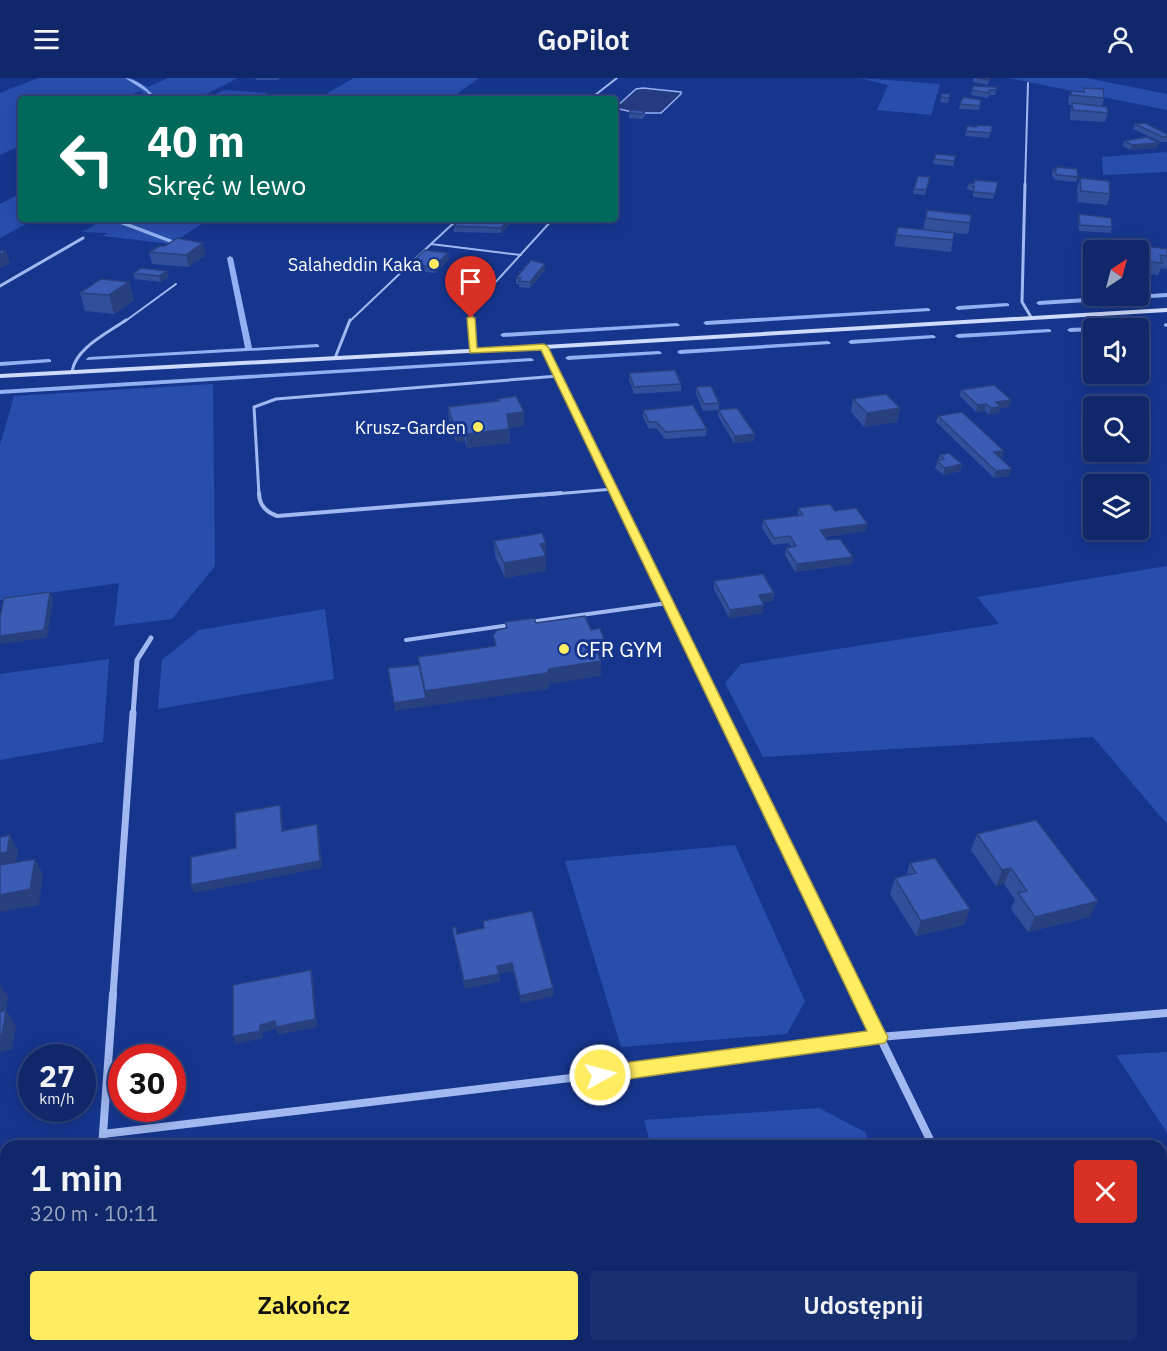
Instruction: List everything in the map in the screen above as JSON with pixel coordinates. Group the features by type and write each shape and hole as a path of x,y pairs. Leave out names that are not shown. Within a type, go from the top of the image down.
{"street":[{"path":"1029,83 1022,302 1031,317"},
{"path":"0,286 83,238"},
{"path":"0,376 1167,310"},
{"path":"544,347 930,1140"},
{"path":"102,1140 137,660 151,638"},
{"path":"103,1134 671,1066 879,1037 1167,1013"}],"lane":[{"path":"594,96 617,78"},
{"path":"335,358 350,320 455,222"},
{"path":"473,351 472,308 550,222"},
{"path":"431,244 520,255"},
{"path":"72,372 73,364 82,352 176,284"},
{"path":"558,376 276,399 260,403 254,407 259,501 268,513 277,516 613,489"},
{"path":"406,640 668,603"}],"shaded area":[{"path":"38,78 131,78 148,87 168,78 238,78 202,96 146,96 140,91 129,96 18,96 18,146 0,155 0,93"},
{"path":"354,78 479,78 454,96 322,96"},
{"path":"860,78 940,84 931,115 877,110 888,85"},
{"path":"1009,78 1086,78 1167,94 1167,110"},
{"path":"636,89 681,92 681,94 661,113 637,113 618,109 618,105"},
{"path":"224,90 267,93 262,96 211,96"},
{"path":"1167,152 1167,172 1103,175 1102,157"},
{"path":"18,195 18,222 29,222 0,238 0,204"},
{"path":"100,222 204,222 171,244 103,236 108,233 82,232"},
{"path":"213,384 215,566 172,619 114,626 119,583 0,600 0,445 14,396"},
{"path":"1167,566 1167,824 1093,737 763,757 725,683 741,664 999,624 977,597"},
{"path":"325,609 334,679 158,709 162,660 199,630"},
{"path":"109,659 103,742 0,760 0,674"},
{"path":"735,845 805,1001 787,1034 621,1047 565,861"},
{"path":"1167,1052 1167,1133 1116,1055"},
{"path":"819,1108 865,1132 868,1140 649,1140 644,1120"}],"building":[{"path":"973,86 997,87 996,90 989,90 989,93 972,90"},
{"path":"1084,88 1103,89 1104,98 1071,95 1071,91 1084,92"},
{"path":"942,94 950,94 949,98 941,97"},
{"path":"963,97 981,100 980,106 960,104"},
{"path":"1072,103 1107,107 1108,113 1073,110"},
{"path":"631,110 645,111 642,114 629,113"},
{"path":"1145,123 1167,134 1167,137 1135,124"},
{"path":"977,125 992,126 991,133 966,131 967,126 977,127"},
{"path":"1147,137 1159,143 1132,145 1124,141"},
{"path":"936,154 956,156 954,161 934,159"},
{"path":"1056,167 1077,169 1078,177 1057,175 1053,169 1056,170"},
{"path":"918,176 930,177 926,190 914,189"},
{"path":"1080,178 1109,181 1110,194 1081,191"},
{"path":"975,180 998,182 995,194 974,192 974,186 968,184 974,183"},
{"path":"927,210 971,215 970,223 926,218"},
{"path":"1079,214 1111,218 1112,227 1080,225"},
{"path":"506,222 501,228 454,226 457,223 454,223"},
{"path":"898,227 954,233 953,240 896,235"},
{"path":"177,238 203,243 186,255 149,252 165,246"},
{"path":"1149,247 1167,249 1167,256 1160,255 1162,263 1149,262"},
{"path":"425,250 448,253 434,267 410,264"},
{"path":"531,260 545,264 530,282 519,281 521,278 516,278"},
{"path":"141,268 167,271 159,276 133,273"},
{"path":"101,279 129,282 109,295 80,293"},
{"path":"675,370 681,384 634,387 629,373"},
{"path":"994,385 1011,400 996,402 1001,407 991,408 986,404 978,405 961,390"},
{"path":"711,386 719,403 704,404 696,387"},
{"path":"886,394 900,408 867,413 853,399"},
{"path":"516,396 524,412 507,414 509,429 466,434 464,427 455,429 448,407 499,401 497,399"},
{"path":"693,405 707,429 666,432 656,422 649,422 643,410"},
{"path":"737,408 755,434 735,436 718,410"},
{"path":"962,412 1004,451 994,452 1012,469 996,471 938,416"},
{"path":"949,453 962,464 945,468 937,461 944,459 940,455"},
{"path":"830,504 835,511 856,508 868,524 820,530 827,540 840,539 853,557 797,564 786,548 796,546 790,536 774,538 763,520 803,515 798,508"},
{"path":"542,533 546,543 540,544 546,556 504,563 494,541"},
{"path":"763,574 774,593 759,595 764,605 730,610 714,581"},
{"path":"50,592 44,630 0,636 0,617 4,598"},
{"path":"585,616 591,630 600,628 606,644 595,646 601,661 549,669 547,673 425,691 418,657 496,646 493,635 497,630 507,628 505,622 534,618 536,623"},
{"path":"419,665 426,698 394,703 388,668"},
{"path":"280,805 282,831 317,824 320,861 191,885 191,857 236,848 235,813"},
{"path":"1036,820 1098,901 1035,917 1018,893 1027,891 1011,868 1002,870 977,834"},
{"path":"10,835 7,852 1,853 0,860 0,837"},
{"path":"935,858 970,909 921,921 895,878 916,873 910,863"},
{"path":"35,859 30,889 0,895 0,865"},
{"path":"532,911 553,988 520,996 512,963 497,966 499,974 464,981 452,928 456,927 457,934 484,928 483,921"},
{"path":"311,970 315,1019 276,1027 275,1021 260,1025 260,1031 233,1036 233,985"},
{"path":"6,1010 2,1035 0,1035 0,1012"}],"waterway":[{"path":"127,78 148,91 152,96"},
{"path":"120,222 173,242"},
{"path":"230,258 249,350"},
{"path":"1039,303 1167,295"},
{"path":"958,308 1007,305"},
{"path":"706,323 928,310"},
{"path":"503,335 677,325"},
{"path":"1070,330 1083,329"},
{"path":"958,336 1049,331"},
{"path":"851,342 933,337"},
{"path":"680,352 828,343"},
{"path":"249,350 317,346"},
{"path":"89,359 249,350"},
{"path":"568,358 659,353"},
{"path":"0,392 531,360"},
{"path":"0,364 49,361"}],"place":[{"name":"Salaheddin Kaka","path":"434,264"},
{"name":"Krusz-Garden","path":"478,427"},
{"name":"CFR GYM","path":"564,649"}],"route":[{"path":"471,318 473,351 544,347 879,1037 600,1075"}]}
